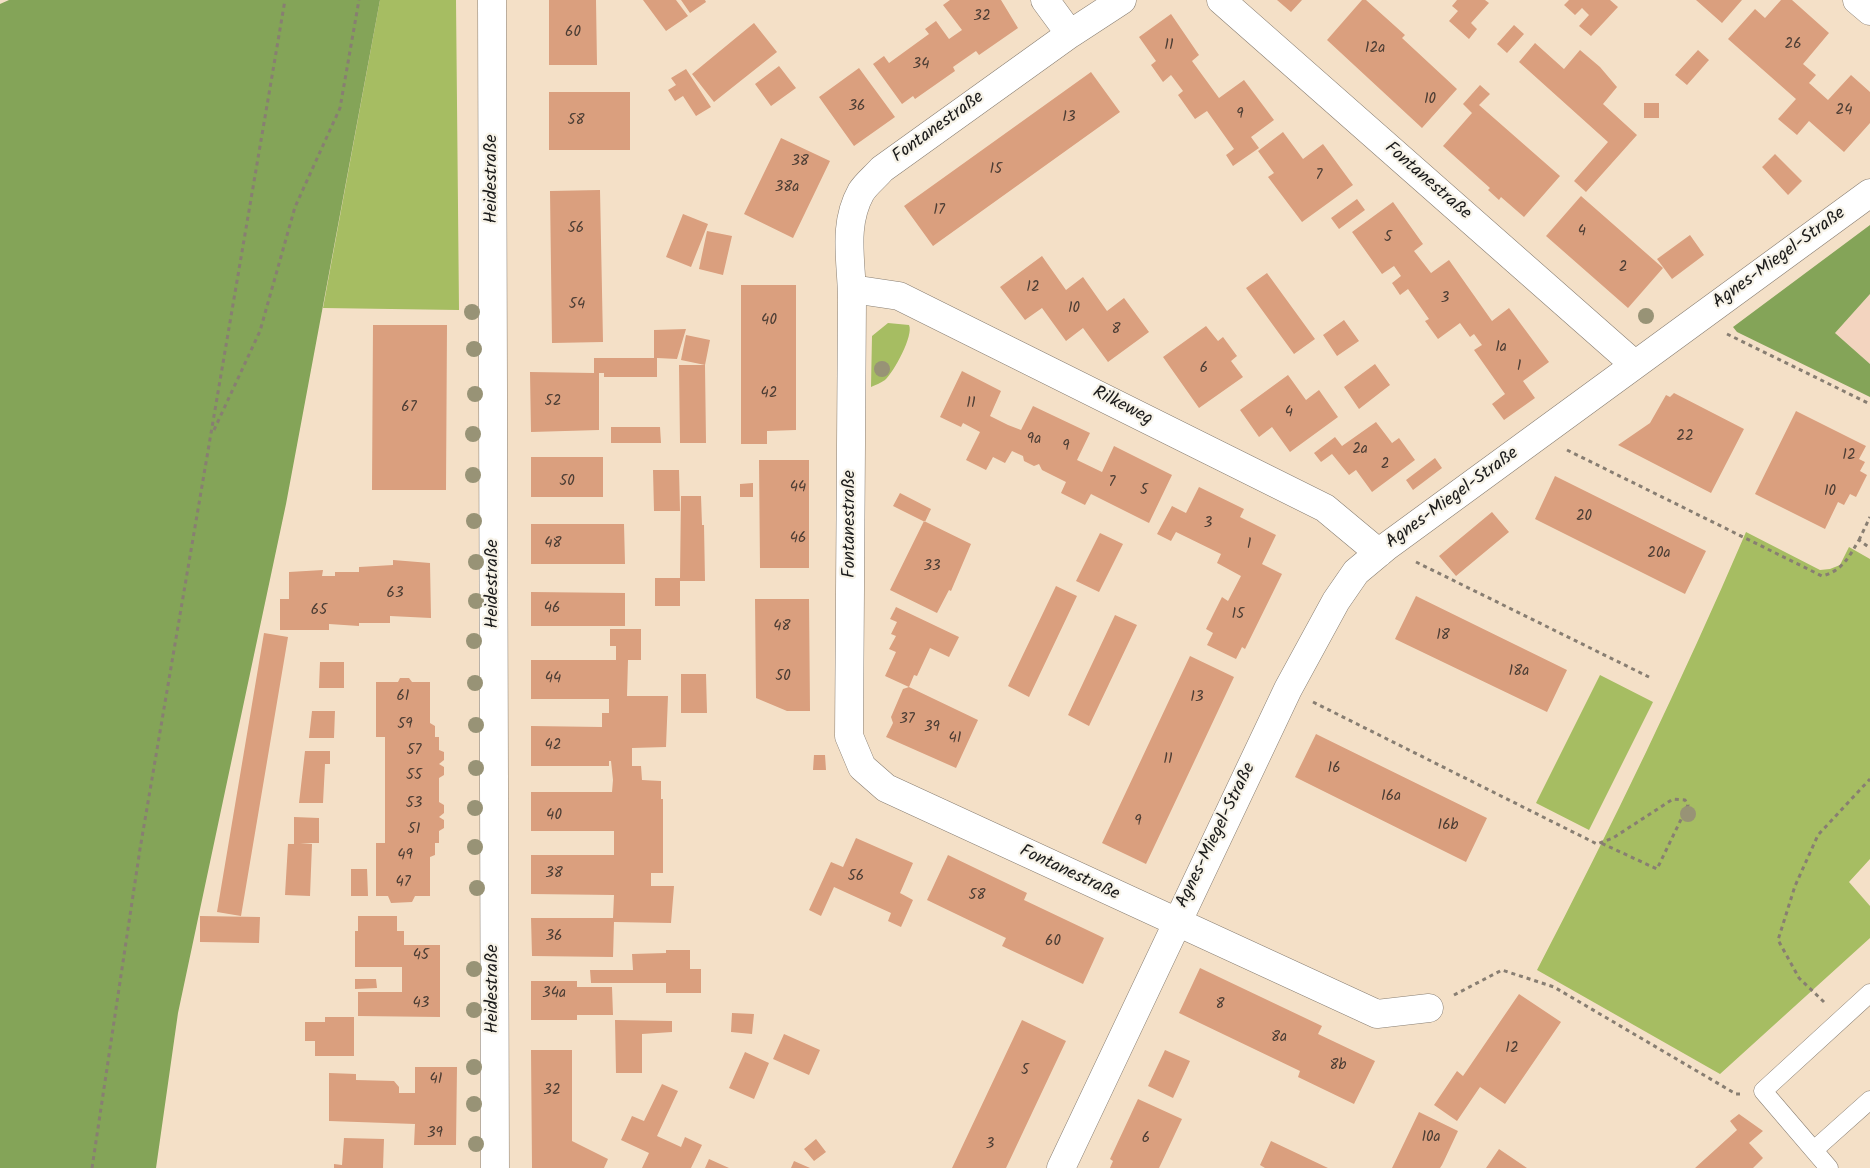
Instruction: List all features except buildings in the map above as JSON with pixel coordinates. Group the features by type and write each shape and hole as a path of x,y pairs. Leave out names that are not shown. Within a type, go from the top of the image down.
{"street":[{"name":"Heidestraße","path":"492,0 495,1168"},
{"path":"1045,0 1070,34"},
{"name":"Fontanestraße","path":"1122,0 1070,34 882,169 862,190 857,201 848,236 852,289 849,736 862,767 886,788 1175,923"},
{"name":"Fontanestraße","path":"1221,0 1634,364"},
{"path":"1857,0 1870,11"},
{"name":"Agnes-Miegel-Straße","path":"1061,1168 1175,923 1288,689 1336,601 1356,572 1634,364 1870,193"},
{"name":"Rilkeweg","path":"852,289 899,296 1325,508 1383,550"},
{"name":"Agnes-Miegel-Straße","path":"1175,923 1377,1014 1429,1008"}],"lane":[{"path":"1829,1168 1763,1091 1870,993"},
{"path":"1814,1150 1870,1100"}],"path":[{"path":"92,1168 140,849 285,0"},
{"path":"212,435 260,330 295,207 340,108 359,0"},
{"path":"1697,320 1870,404"},
{"path":"1540,436 1822,576 1835,572 1847,559 1870,517"},
{"path":"1859,540 1870,548"},
{"path":"1383,550 1649,677"},
{"path":"1288,689 1597,844 1602,843 1673,798 1685,800 1688,804 1657,869 1602,843"},
{"path":"1841,1020 1799,978 1778,940 1795,886 1818,835 1870,779"},
{"path":"1429,1008 1502,970 1554,987 1736,1094 1763,1091"}],"shaded area":[{"path":"1870,294 1870,364 1835,333"}],"green space":[{"path":"9,0 380,0 286,504 178,1013 156,1168 0,1168 0,4"},
{"path":"380,0 456,0 459,310 323,308"},
{"path":"1870,225 1870,294 1835,333 1870,364 1870,397 1737,332 1733,327"},
{"path":"888,323 909,325 909,337 898,362 889,376 871,387 872,336"},
{"path":"1746,532 1820,570 1840,565 1849,547 1870,559 1870,859 1849,882 1870,906 1870,938 1720,1074 1537,970 1646,753"},
{"path":"1600,675 1653,702 1589,830 1536,803"}]}
